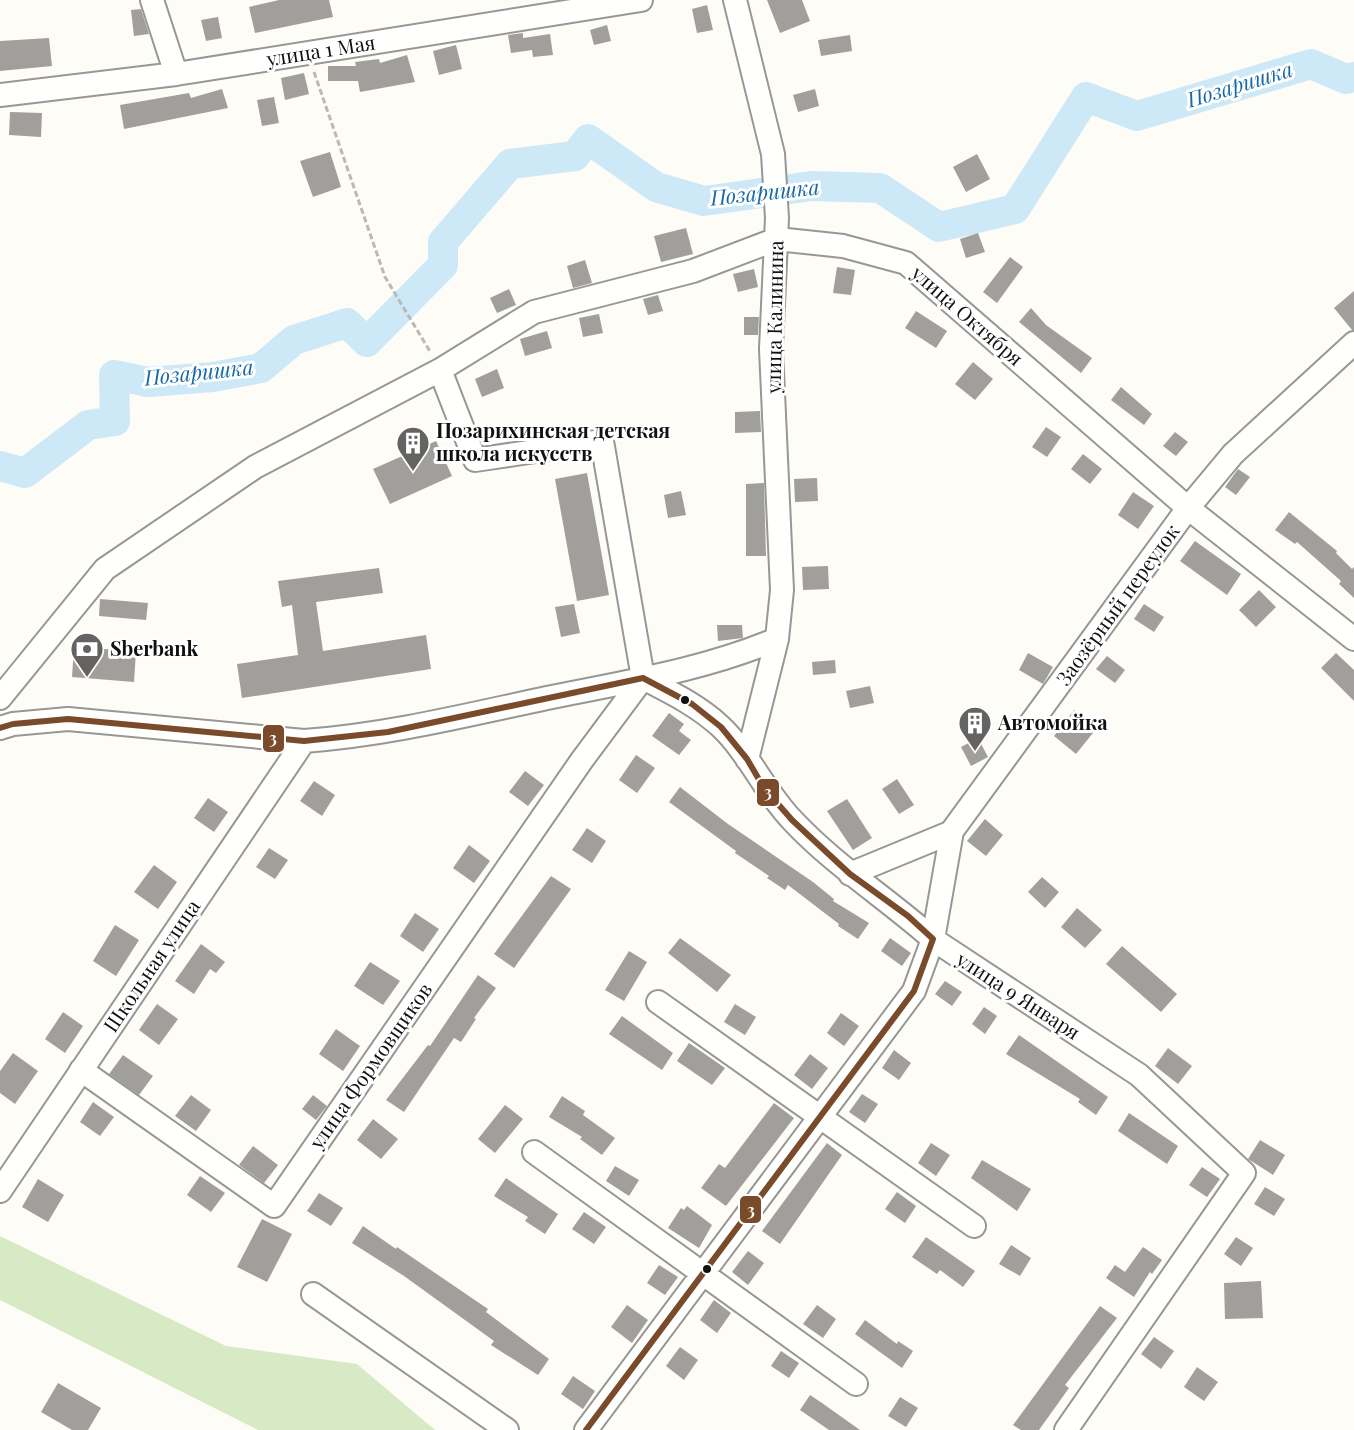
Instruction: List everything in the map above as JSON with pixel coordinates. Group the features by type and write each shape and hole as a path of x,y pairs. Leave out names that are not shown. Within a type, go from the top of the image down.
{"street":[{"path":"152,0 176,74"},
{"name":"улица 1 Мая","path":"0,95 176,74 641,0"},
{"name":"улица Калинина","path":"735,0 773,154 777,229 771,349 782,590 777,639 747,759"},
{"name":"улица Октября","path":"0,698 105,569 255,467 440,370 534,312 693,271 777,229 906,263 1188,508 1354,639"},
{"name":"Заозёрный переулок","path":"586,1430 914,990 933,939 952,832 1188,508 1233,453 1354,343"},
{"path":"440,370 475,460 602,441 643,678"},
{"path":"0,728 21,723 68,719 304,741 388,732 725,659 777,639"},
{"name":"улица 9 Января","path":"643,678 692,704 713,720 747,759 764,788 792,820 850,874 908,916 933,939 1139,1075 1238,1168 1207,1227 1066,1430"},
{"name":"улица Формовщиков","path":"81,1070 274,1206 612,718 643,678"},
{"name":"Школьная улица","path":"0,1191 304,741"},
{"path":"850,874 952,832"},
{"path":"658,1002 821,1115 974,1226"},
{"path":"534,1152 855,1384"},
{"path":"313,1294 507,1430"}],"path":[{"path":"308,53 385,277 440,370"}],"green space":[{"path":"0,1236 226,1346 357,1364 435,1430 258,1430 0,1300"}],"building":[{"path":"279,0 329,0 333,17 255,33 249,7"},
{"path":"767,0 802,0 810,21 780,33"},
{"path":"707,5 713,30 697,33 692,9"},
{"path":"141,9 149,34 134,36 131,10"},
{"path":"218,17 222,38 206,41 201,20"},
{"path":"607,25 611,41 594,45 590,30"},
{"path":"523,33 523,38 550,34 553,55 533,57 532,50 511,53 508,35"},
{"path":"850,35 852,51 821,56 818,40"},
{"path":"49,38 52,66 0,71 0,41"},
{"path":"456,45 462,69 439,75 433,51"},
{"path":"407,55 415,82 360,92 358,81 328,81 328,66 356,66 355,62 379,59 380,63"},
{"path":"304,73 309,94 285,100 281,78"},
{"path":"222,89 228,108 124,129 120,105 189,93 191,98"},
{"path":"815,89 819,106 798,112 793,95"},
{"path":"274,97 279,123 262,126 257,100"},
{"path":"10,112 42,113 41,137 9,135"},
{"path":"330,152 341,187 313,197 300,161"},
{"path":"977,154 990,179 966,192 953,167"},
{"path":"686,228 693,254 661,262 654,236"},
{"path":"978,233 985,252 966,258 960,239"},
{"path":"1010,257 1023,267 997,303 983,292"},
{"path":"585,260 592,283 573,288 567,266"},
{"path":"837,267 855,270 851,295 833,293"},
{"path":"754,269 758,287 738,292 733,274"},
{"path":"509,289 516,305 497,313 490,298"},
{"path":"1354,291 1354,330 1352,330 1334,308"},
{"path":"658,295 663,311 648,315 643,299"},
{"path":"1031,308 1046,325 1092,358 1081,373 1019,322"},
{"path":"916,311 947,331 936,348 905,328"},
{"path":"599,314 603,333 583,337 579,318"},
{"path":"744,317 759,317 758,335 744,335"},
{"path":"547,331 552,348 525,356 520,339"},
{"path":"973,362 993,379 975,400 955,384"},
{"path":"497,369 504,388 482,397 475,379"},
{"path":"1121,387 1152,414 1144,425 1111,400"},
{"path":"760,411 761,432 735,433 735,412"},
{"path":"1046,427 1061,437 1047,457 1032,447"},
{"path":"1175,432 1188,442 1176,456 1163,446"},
{"name":"Позарихинская детская школа искусств","path":"436,441 452,476 390,504 373,469"},
{"path":"1083,454 1102,469 1090,484 1071,469"},
{"path":"1238,469 1250,477 1236,495 1225,487"},
{"path":"587,473 609,595 577,601 555,479"},
{"path":"817,478 818,501 795,502 794,479"},
{"path":"764,483 766,556 746,556 746,484"},
{"path":"681,491 686,515 668,518 664,495"},
{"path":"1133,492 1154,506 1138,529 1118,515"},
{"path":"1289,512 1337,551 1336,553 1352,569 1354,567 1354,598 1339,584 1341,581 1297,542 1295,544 1275,530"},
{"path":"1195,541 1241,574 1227,595 1180,561"},
{"path":"828,566 829,589 803,590 802,567"},
{"path":"379,568 383,593 316,602 323,651 426,635 431,669 242,698 237,664 298,655 292,605 282,607 278,581"},
{"path":"1259,590 1276,607 1256,627 1239,610"},
{"path":"100,599 148,603 146,620 99,616"},
{"path":"574,604 580,633 561,637 555,607"},
{"path":"1144,604 1164,617 1154,632 1134,619"},
{"path":"717,625 742,625 743,638 718,641"},
{"path":"74,647 136,651 134,682 72,677"},
{"path":"1028,653 1053,667 1043,684 1019,670"},
{"path":"1336,653 1354,670 1354,701 1321,668"},
{"path":"1107,656 1125,670 1115,683 1096,669"},
{"path":"835,660 836,673 813,675 812,662"},
{"path":"870,686 874,703 850,708 846,691"},
{"path":"1074,710 1097,728 1076,754 1054,736"},
{"path":"669,713 684,724 679,731 691,740 679,755 652,736"},
{"name":"Автомойка","path":"978,738 988,757 971,766 961,747"},
{"path":"636,755 655,768 637,793 619,780"},
{"path":"525,771 544,785 528,806 509,792"},
{"path":"897,779 914,805 899,814 882,789"},
{"path":"314,781 335,795 322,816 300,801"},
{"path":"680,787 728,824 813,882 834,899 833,901 869,923 858,939 838,926 839,924 788,885 785,890 767,878 769,876 669,802"},
{"path":"208,798 228,812 214,832 194,818"},
{"path":"847,799 872,838 853,850 827,811"},
{"path":"985,819 1003,835 986,856 967,841"},
{"path":"587,828 606,841 592,863 572,850"},
{"path":"469,845 490,861 474,883 453,868"},
{"path":"269,848 288,860 275,879 256,867"},
{"path":"154,865 177,882 158,909 134,892"},
{"path":"551,876 571,889 514,968 494,954"},
{"path":"1042,877 1059,892 1045,908 1028,892"},
{"path":"1077,908 1102,930 1085,948 1061,927"},
{"path":"415,913 439,929 423,952 400,936"},
{"path":"115,925 139,940 116,976 93,961"},
{"path":"680,938 731,975 717,992 668,953"},
{"path":"890,938 911,953 902,966 881,951"},
{"path":"201,944 225,962 216,973 210,969 194,994 175,981"},
{"path":"1122,946 1177,994 1161,1012 1106,964"},
{"path":"629,951 647,962 624,1001 605,990"},
{"path":"370,962 400,981 383,1005 354,986"},
{"path":"478,975 496,988 474,1018 476,1019 461,1042 454,1038 404,1112 386,1100 428,1045 430,1046"},
{"path":"945,981 962,992 952,1006 935,994"},
{"path":"157,1004 178,1019 159,1045 139,1030"},
{"path":"735,1004 756,1017 745,1035 724,1022"},
{"path":"984,1007 997,1016 985,1034 972,1024"},
{"path":"63,1012 83,1026 65,1053 45,1039"},
{"path":"841,1013 859,1026 844,1046 827,1033"},
{"path":"622,1016 673,1053 662,1070 609,1034"},
{"path":"336,1029 360,1046 343,1071 319,1054"},
{"path":"1019,1035 1108,1097 1096,1115 1078,1102 1080,1099 1006,1054"},
{"path":"689,1043 725,1068 712,1085 677,1061"},
{"path":"1168,1048 1192,1066 1178,1084 1155,1066"},
{"path":"894,1050 911,1063 899,1080 882,1068"},
{"path":"13,1053 38,1071 15,1104 0,1093 0,1071"},
{"path":"810,1054 828,1068 812,1089 794,1075"},
{"path":"123,1055 153,1076 139,1095 109,1074"},
{"path":"862,1094 878,1104 865,1123 849,1112"},
{"path":"191,1095 211,1110 196,1131 175,1116"},
{"path":"313,1095 327,1106 316,1120 302,1109"},
{"path":"562,1096 585,1111 583,1115 615,1138 602,1155 580,1139 582,1137 549,1117"},
{"path":"93,1102 114,1117 100,1136 80,1122"},
{"path":"774,1103 794,1118 726,1206 701,1188 719,1164 725,1168"},
{"path":"505,1105 523,1119 495,1153 478,1139"},
{"path":"1129,1113 1178,1146 1167,1164 1118,1131"},
{"path":"373,1119 398,1139 381,1159 357,1140"},
{"path":"1260,1140 1285,1155 1273,1175 1248,1159"},
{"path":"827,1143 842,1155 780,1244 762,1231"},
{"path":"931,1143 950,1155 936,1176 918,1163"},
{"path":"253,1146 278,1165 264,1183 239,1165"},
{"path":"982,1160 1031,1189 1017,1211 971,1178"},
{"path":"615,1166 639,1180 629,1196 606,1181"},
{"path":"1202,1167 1220,1179 1207,1197 1189,1185"},
{"path":"200,1176 225,1193 211,1212 187,1195"},
{"path":"506,1178 558,1214 545,1234 525,1221 528,1217 494,1196"},
{"path":"38,1179 64,1195 48,1222 22,1207"},
{"path":"1265,1187 1285,1199 1274,1216 1254,1204"},
{"path":"897,1192 916,1206 905,1223 885,1209"},
{"path":"319,1193 343,1208 331,1226 307,1211"},
{"path":"687,1206 712,1225 699,1248 668,1228 681,1208 684,1210"},
{"path":"584,1212 606,1227 594,1244 572,1229"},
{"path":"262,1219 292,1234 267,1282 237,1267"},
{"path":"363,1226 488,1309 486,1312 549,1359 538,1375 491,1345 494,1341 404,1276 352,1243"},
{"path":"926,1237 975,1271 963,1287 940,1270 937,1274 912,1257"},
{"path":"1236,1237 1253,1248 1241,1266 1224,1254"},
{"path":"1011,1245 1031,1258 1020,1276 999,1264"},
{"path":"1143,1247 1162,1260 1152,1274 1150,1272 1134,1297 1106,1278 1115,1265 1125,1272"},
{"path":"748,1251 764,1263 748,1285 732,1272"},
{"path":"659,1265 678,1277 665,1295 647,1283"},
{"path":"1261,1281 1263,1318 1225,1319 1224,1283"},
{"path":"714,1300 731,1313 717,1333 700,1320"},
{"path":"627,1305 648,1320 632,1343 611,1327"},
{"path":"817,1305 836,1319 823,1338 803,1324"},
{"path":"1100,1306 1117,1318 1065,1385 1069,1388 1039,1430 1021,1430 1013,1425"},
{"path":"865,1320 897,1344 898,1341 913,1351 902,1368 855,1334"},
{"path":"1154,1337 1174,1351 1161,1369 1141,1354"},
{"path":"680,1347 698,1360 684,1380 666,1366"},
{"path":"781,1351 799,1363 789,1378 771,1366"},
{"path":"1197,1367 1218,1382 1204,1401 1184,1387"},
{"path":"573,1376 595,1391 583,1409 561,1394"},
{"path":"58,1383 101,1408 88,1430 72,1430 41,1412"},
{"path":"810,1395 860,1430 829,1430 800,1410"},
{"path":"900,1397 918,1408 906,1427 888,1416"}],"waterway":[{"name":"Позаришка","path":"0,466 25,473 88,425 115,421 114,375 148,382 213,377 261,368 294,340 347,323 367,342 443,265 443,242 510,164 575,156 588,139 656,187 704,201 812,186 880,188 939,227 1015,209 1086,97 1137,116 1311,64 1346,79 1354,77"}],"transit line":[{"name":"3","path":"0,728 13,724 68,719 304,741 388,732 643,678 692,704 721,727 747,759 764,788 792,820 850,874 908,916 933,939 914,991 586,1430"}],"place":[{"name":"Позарихинская детская школа искусств","path":"413,472"},
{"name":"Sberbank","path":"87,678"},
{"name":"Автомойка","path":"975,752"}]}
